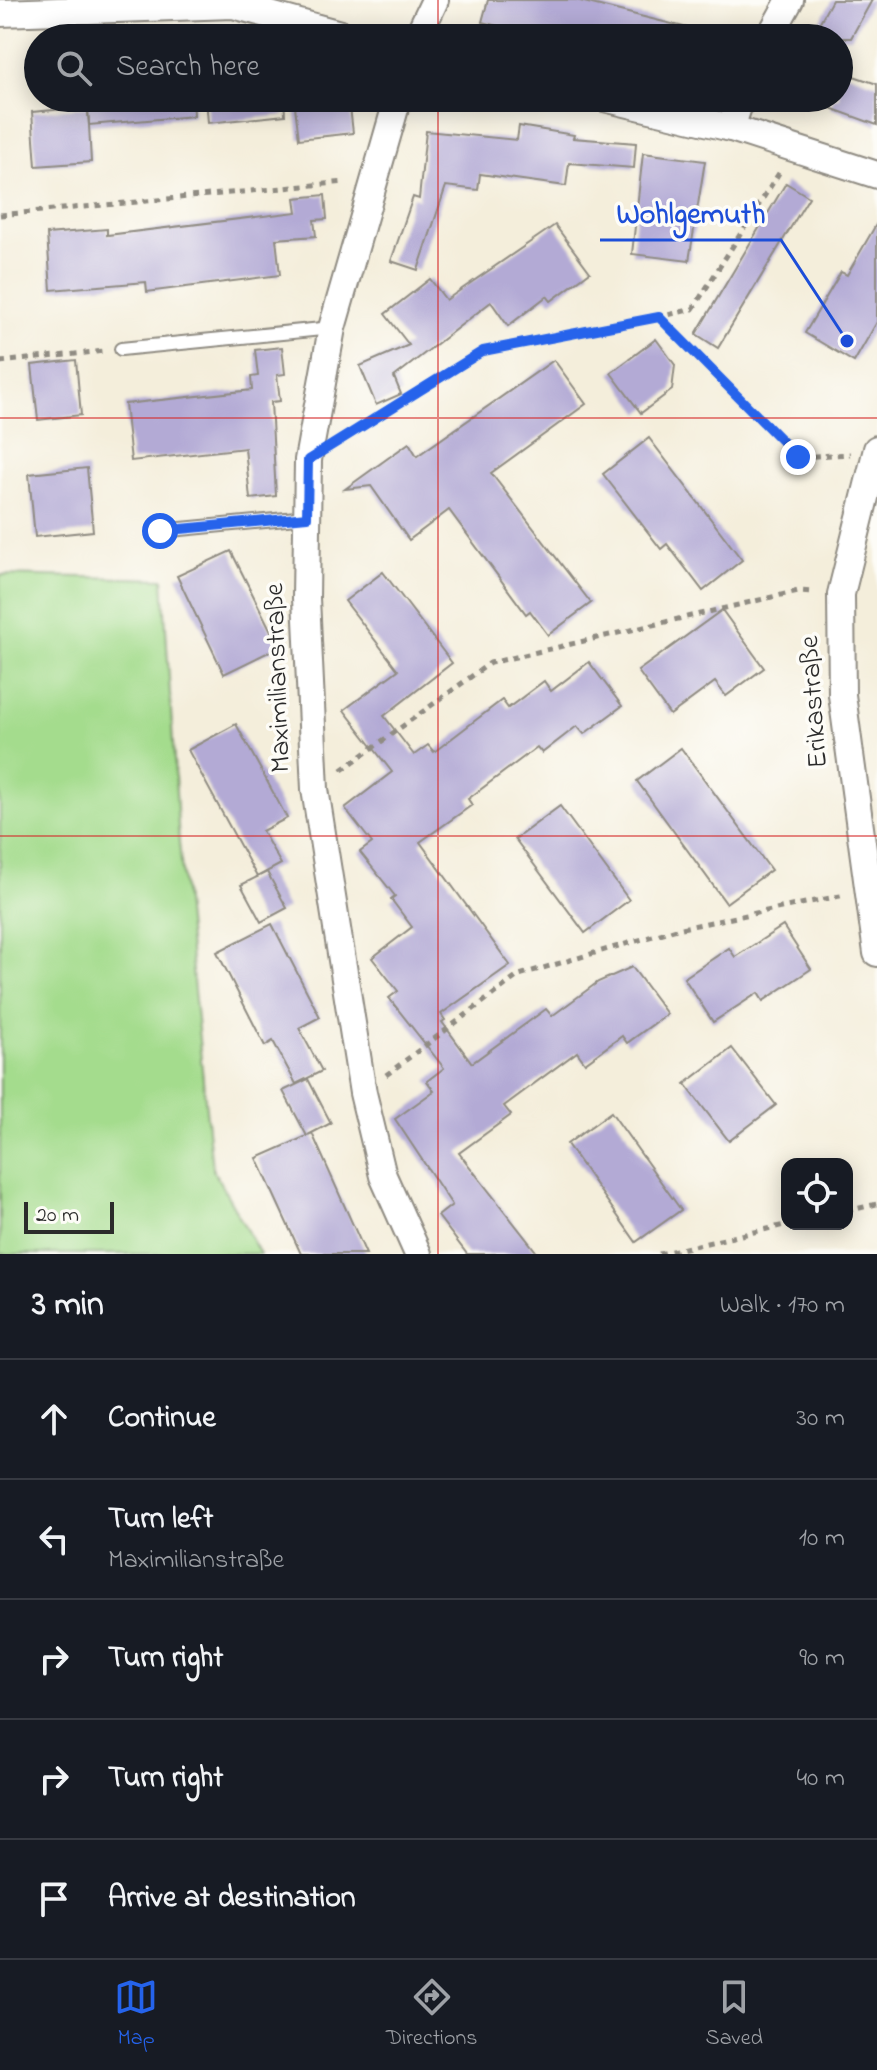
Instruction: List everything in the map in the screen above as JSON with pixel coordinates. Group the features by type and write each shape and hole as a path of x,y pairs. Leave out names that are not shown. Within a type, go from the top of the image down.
{"street":[{"path":"424,24 435,0"},
{"path":"777,24 790,0"},
{"path":"8,8 233,3 306,24"},
{"name":"Maximilianstraße","path":"394,112 332,328 308,460 306,598 315,789 363,1093 383,1176 418,1254"},
{"path":"663,112 796,146 877,175"},
{"path":"731,128 736,112"},
{"name":"Erikastraße","path":"876,451 868,522 841,594 842,695 877,953"}],"lane":[{"path":"121,349 332,328"},
{"path":"160,531 307,517"}],"path":[{"path":"308,460 483,351 693,309 796,146"},
{"path":"0,215 375,179"},
{"path":"659,317 798,457 876,451"},
{"path":"0,362 121,349"},
{"path":"315,789 490,663 798,591 841,594"},
{"path":"363,1093 519,975 677,929 868,890"},
{"path":"853,1210 877,1204"},
{"path":"659,1254 781,1226"}],"green space":[{"path":"0,575 163,579 179,842 212,1168 260,1254 0,1254"}],"building":[{"path":"488,0 576,0 672,24 490,24 482,22"},
{"path":"832,0 872,0 853,34 853,24 819,24"},
{"path":"853,76 877,84 877,125 841,112 853,112"},
{"path":"32,112 88,112 91,162 36,166"},
{"path":"88,112 194,112 194,116 89,125"},
{"path":"207,112 285,112 285,115 208,123"},
{"path":"296,112 351,112 353,133 299,139"},
{"path":"519,126 574,135 573,138 636,143 634,168 569,163 566,186 480,174 478,190 446,186 418,270 391,261 413,197 419,199 426,131 517,140"},
{"path":"643,153 705,161 689,261 632,254"},
{"path":"786,183 809,197 718,348 696,334"},
{"path":"325,195 327,219 314,220 316,236 276,239 280,275 147,292 146,282 51,290 47,234 107,229 107,235 297,212 295,198"},
{"path":"877,223 877,322 854,362 805,333 841,272 847,275"},
{"path":"555,225 590,272 551,301 547,296 508,326 491,302 394,377 401,394 376,405 360,366 409,345 385,314 430,279 446,300"},
{"path":"656,339 675,365 672,390 641,413 611,373"},
{"path":"282,347 285,374 277,375 280,401 271,402 276,496 250,499 245,448 131,461 125,404 252,390 251,377 258,376 255,350"},
{"path":"76,360 81,415 38,420 32,365"},
{"path":"554,360 586,404 491,473 591,603 548,635 530,611 526,614 449,510 409,540 371,486 345,489 409,443 417,456"},
{"path":"649,438 742,560 703,591 667,544 661,549 603,474"},
{"path":"87,468 93,531 35,537 29,474"},
{"path":"231,551 279,647 224,674 177,576"},
{"path":"383,572 452,663 384,716 414,755 428,745 434,752 502,700 508,708 544,681 551,691 589,662 622,706 584,734 577,726 542,753 537,747 468,799 472,805 420,842 510,965 441,1014 445,1020 442,1022 472,1063 546,1009 552,1016 598,982 632,967 667,1014 627,1043 622,1036 585,1063 577,1052 504,1106 511,1115 459,1153 538,1254 467,1254 438,1216 452,1205 395,1119 434,1091 427,1081 444,1068 389,998 398,991 372,958 412,927 391,899 395,896 360,852 372,843 345,808 392,772 344,710 398,670 345,601"},
{"path":"722,610 764,668 726,696 715,682 670,715 638,671"},
{"path":"236,724 287,818 262,831 281,864 257,877 188,750"},
{"path":"681,748 771,870 726,903 637,781"},
{"path":"560,806 629,900 585,933 515,839"},
{"path":"267,872 287,908 261,922 241,885"},
{"path":"272,924 320,1017 299,1028 322,1071 296,1084 273,1041 265,1046 217,952"},
{"path":"783,926 811,969 763,1001 758,993 713,1022 684,978 729,948 735,957"},
{"path":"732,1048 776,1105 729,1141 685,1084"},
{"path":"308,1079 331,1123 308,1135 312,1133 366,1254 301,1254 257,1158 307,1136 283,1091"},
{"path":"611,1112 681,1210 636,1242 567,1144"}],"place":[{"name":"Wohlgemuth","path":"847,341"}],"route":[{"path":"160,531 307,517 308,460 483,351 659,317 798,457"}]}
